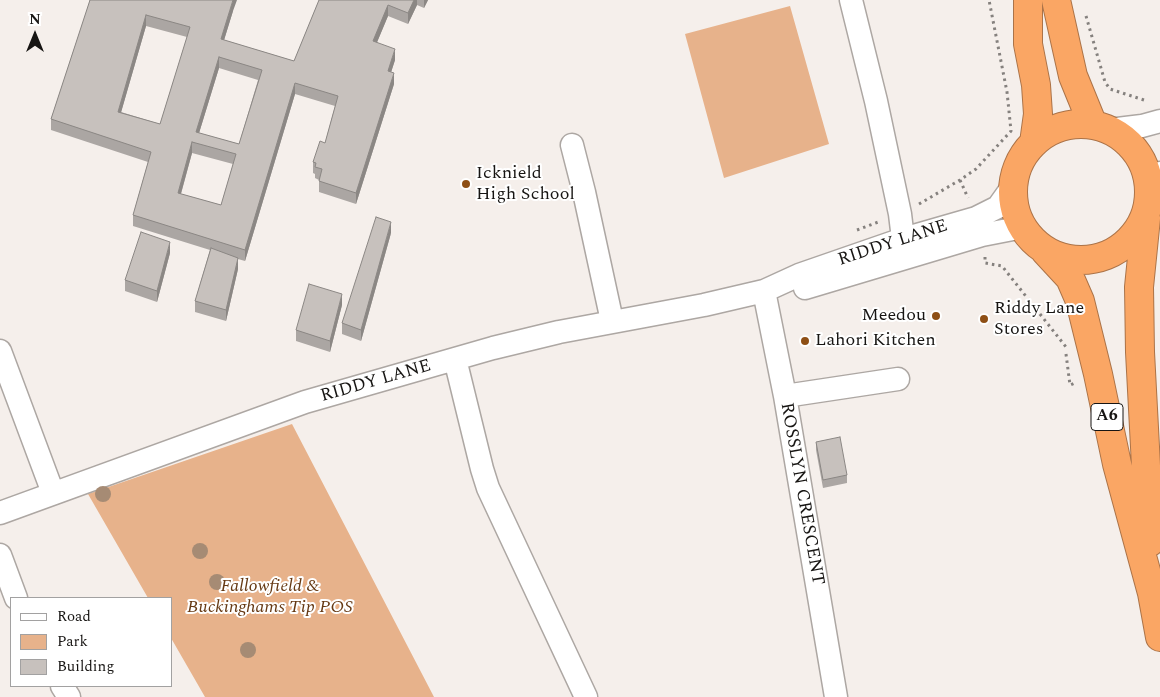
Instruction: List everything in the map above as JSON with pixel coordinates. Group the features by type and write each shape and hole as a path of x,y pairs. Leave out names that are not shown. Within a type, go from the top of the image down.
{"highway":[{"name":"A6","path":"1028,0 1028,44 1036,85 1038,114 1034,143"},
{"path":"1056,0 1073,76 1101,127"},
{"name":"A6","path":"1152,593 1140,352 1139,287 1146,217 1154,179 1140,156 1126,140 1101,127 1072,125 1052,131 1034,143 1024,156 1017,170 1013,186 1015,207 1023,227 1032,240 1070,278 1080,302 1098,374 1117,464 1152,593 1160,637"},
{"name":"A6","path":"1044,250 1062,258 1082,261 1102,258 1120,249 1134,235 1146,217"}],"street":[{"path":"851,0 876,101 903,239"},
{"path":"1101,127 1142,126 1156,112"},
{"path":"572,145 612,321"},
{"name":"RIDDY LANE","path":"764,291 799,275 903,239 984,214 998,207 1013,186"},
{"name":"RIDDY LANE","path":"0,513 306,402 455,359 559,332 612,321 704,305 764,291 803,289 982,235 1023,227"},
{"name":"ROSSLYN CRESCENT","path":"764,291 785,396 836,697"},
{"path":"0,351 53,493"},
{"path":"455,359 488,488 586,697"},
{"path":"785,396 898,379"},
{"path":"0,555 16,597"}],"path":[{"path":"914,206 976,169 1011,131 1007,92 989,0"},
{"path":"1084,10 1105,82 1110,89 1156,112"},
{"path":"986,262 1002,266 1065,347 1070,385"}],"green space":[{"path":"790,6 829,144 724,178 685,34"},
{"name":"Fallowfield & Buckinghams Tip POS","path":"292,424 434,697 205,697 172,640 172,597 147,597 88,494"}],"building":[{"path":"90,0 233,0 221,39 294,61 319,0 414,0 408,13 388,5 373,41 395,49 388,71 394,73 356,193 319,181 322,169 315,167 316,163 313,162 320,141 325,143 338,96 295,83 245,250 133,215 151,152 51,119","holes":["146,15 190,27 160,124 118,112","219,57 262,70 239,144 196,132","192,142 236,154 221,205 178,193"]},
{"path":"376,217 391,222 361,330 342,323"},
{"path":"141,232 170,242 157,291 125,280"},
{"path":"211,248 238,258 226,310 195,301"},
{"path":"309,284 342,294 330,341 296,330"},
{"path":"840,437 847,475 823,480 816,442"}],"place":[{"name":"Icknield High School","path":"466,184"},
{"name":"Meedou","path":"936,316"},
{"name":"Riddy Lane Stores","path":"984,319"},
{"name":"Lahori Kitchen","path":"805,341"}]}
